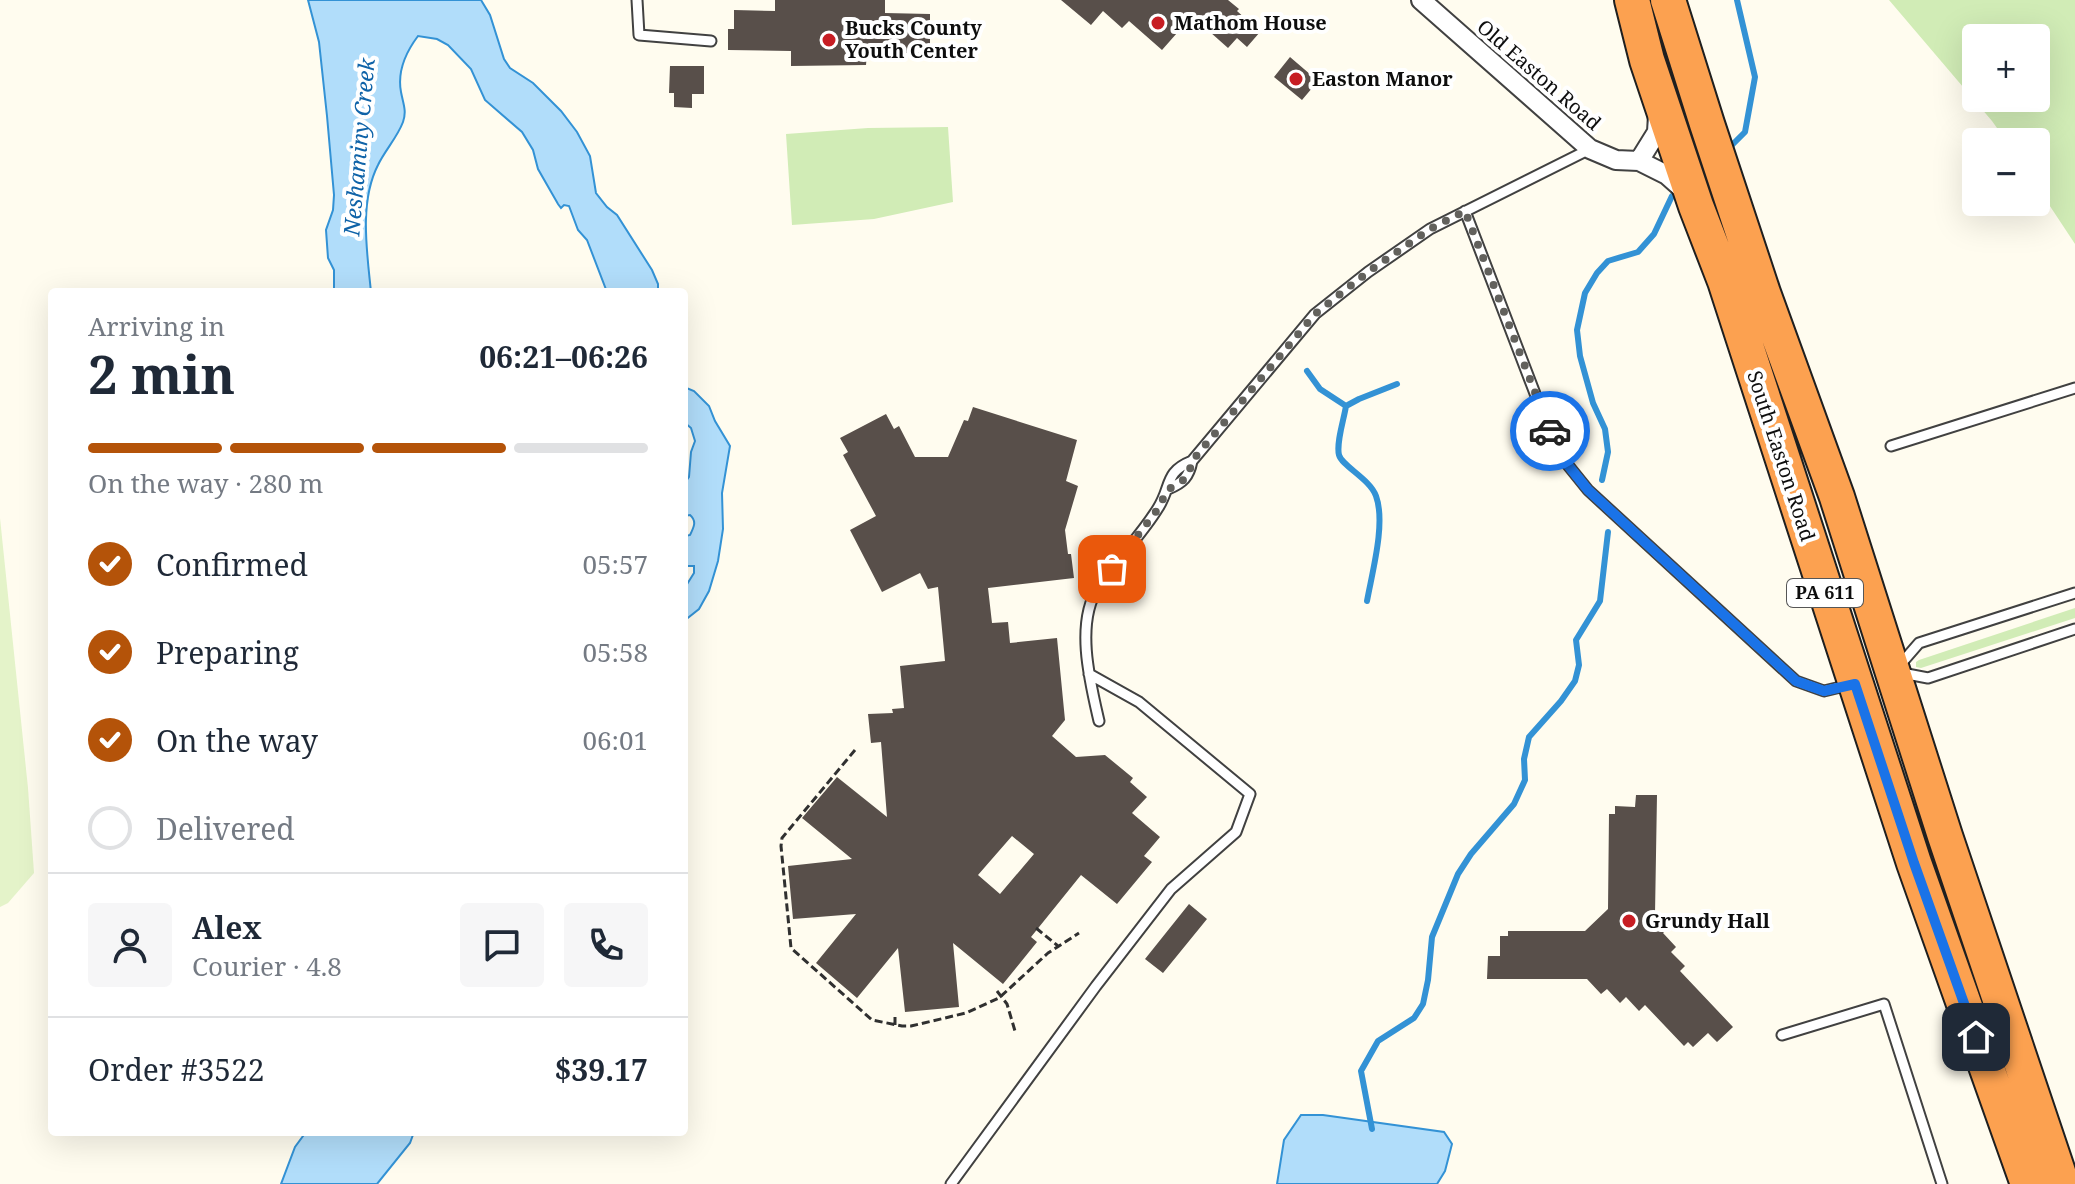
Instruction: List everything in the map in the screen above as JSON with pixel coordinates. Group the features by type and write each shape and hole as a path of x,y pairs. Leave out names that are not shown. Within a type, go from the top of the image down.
{"highway":[{"name":"South Easton Road","path":"1632,0 1647,60 1696,206 1875,678 1945,836 2062,1184"},
{"name":"South Easton Road","path":"1668,0 1754,265 1837,497 1914,863 2028,1184"}],"street":[{"name":"Old Easton Road","path":"1421,0 1590,149 1616,160 1639,161 1667,175 1696,206"},
{"path":"1639,161 1657,132 1659,117 1655,83"}],"lane":[{"path":"637,0 639,35 711,41"},
{"path":"1099,721 1089,674 1087,616 1096,590 1158,509 1168,489 1181,484 1190,474 1192,461 1315,314 1430,229 1590,149"},
{"path":"1465,211 1563,459 1588,490 1796,681 1824,691 1875,678 1928,678 2075,629"},
{"path":"1891,446 2075,388"},
{"path":"1875,678 1919,643 2075,593"},
{"path":"951,1184 1171,889 1236,832 1250,794 1139,702 1089,674"},
{"path":"1782,1035 1884,1004 1942,1184"}],"path":[{"path":"855,750 782,838 781,846 793,951 872,1020 911,1026 966,1013 1002,996 1037,963 1079,933"},
{"path":"1036,928 1058,947"},
{"path":"807,964 813,958"},
{"path":"997,991 1007,1004 1015,1031"},
{"path":"895,1013 895,1025"}],"green space":[{"path":"1889,0 2075,0 2075,244 2050,206 2050,128 1997,128 1984,112 2050,112 2050,24 1962,24 1962,86"},
{"path":"948,127 953,202 874,219 792,225 786,134 868,128"},
{"path":"0,518 34,873 8,903 0,907"},
{"path":"2075,608 2075,618 1921,668 1916,667 1919,660"}],"water":[{"name":"Neshaminy Creek","path":"308,0 481,0 510,68 533,83 577,132 590,156 596,193 617,215 652,270 658,288 605,288 587,240 578,230 569,206 561,208 558,204 522,132 485,100 471,69 448,45 437,39 418,36 401,69 400,84 405,111 403,122 378,165 368,195 366,227 371,288 334,288 334,270 328,258 326,230 334,195 319,42"},
{"path":"688,389 709,406 730,446 722,493 723,529 718,561 709,591 699,609 688,618 688,583 694,573 694,566 688,566 688,536 694,527 692,517 688,515 688,478 695,441 688,425"},
{"path":"1301,1115 1323,1115 1444,1132 1452,1144 1445,1171 1437,1184 1277,1184 1284,1140"},
{"path":"303,1136 413,1136 377,1184 281,1184 295,1147"}],"building":[{"name":"Bucks County Youth Center","path":"775,0 885,0 885,13 930,14 930,53 867,53 866,65 791,66 791,51 728,50 728,29 734,29 734,10 775,11"},
{"name":"Mathom House","path":"1061,0 1228,0 1260,32 1247,47 1237,38 1228,48 1192,16 1162,50 1129,21 1122,28 1103,11 1091,25"},
{"name":"Easton Manor","path":"1290,57 1318,81 1302,100 1274,77"},
{"path":"670,66 704,66 704,94 692,94 692,108 674,107 674,93 669,93"},
{"path":"973,407 1077,440 1066,481 1078,486 1065,530 1074,578 988,588 992,623 1008,622 1010,643 1057,638 1065,720 1052,736 1076,757 1105,755 1133,778 1130,782 1147,797 1132,813 1160,837 1144,856 1152,862 1117,904 1081,875 1031,937 1037,942 1003,984 953,943 959,1007 905,1012 898,948 857,998 816,963 856,914 793,919 788,866 852,859 802,818 837,777 887,817 881,742 871,743 868,714 893,713 892,709 904,708 900,666 945,661 938,587 928,589 920,573 882,592 850,530 876,516 843,455 848,452 840,438 886,414 894,429 899,426 915,457 948,457 964,420 968,421","holes":["1012,836 1034,854 1000,894 978,875"]},
{"name":"Grundy Hall","path":"1636,795 1657,795 1655,914 1668,928 1663,933 1676,947 1671,952 1685,966 1680,971 1733,1027 1717,1042 1708,1033 1693,1047 1688,1042 1684,1046 1645,1005 1639,1011 1626,997 1620,1003 1607,989 1601,994 1587,979 1487,979 1488,956 1500,956 1500,936 1508,936 1508,931 1585,931 1608,909 1609,814 1615,814 1615,806 1635,807"},
{"path":"1189,904 1207,919 1163,973 1145,959"}],"waterway":[{"path":"1731,146 1745,132 1755,77 1737,0"},
{"path":"1602,480 1608,452 1605,429 1593,403 1580,356 1577,330 1585,293 1608,261 1638,252 1654,234 1672,196"},
{"path":"1307,371 1320,389 1346,406 1397,384"},
{"path":"1346,406 1339,438 1339,455 1373,490 1379,507 1377,548 1367,601"},
{"path":"1372,1129 1361,1071 1378,1041 1414,1018 1423,1004 1432,937 1458,874 1514,804 1525,780 1524,759 1529,737 1575,681 1579,665 1576,640 1600,601 1608,532"}],"way so far":[{"path":"1112,569 1158,509 1168,489 1181,484 1190,474 1192,461 1315,314 1430,229 1465,211 1550,431"}],"place":[{"name":"Mathom House","path":"1158,23"},
{"name":"Bucks County Youth Center","path":"829,40"},
{"name":"Easton Manor","path":"1296,79"},
{"name":"Grundy Hall","path":"1629,921"}],"route":[{"path":"1550,431 1563,459 1588,490 1796,681 1824,691 1855,684 1976,1037"}]}
